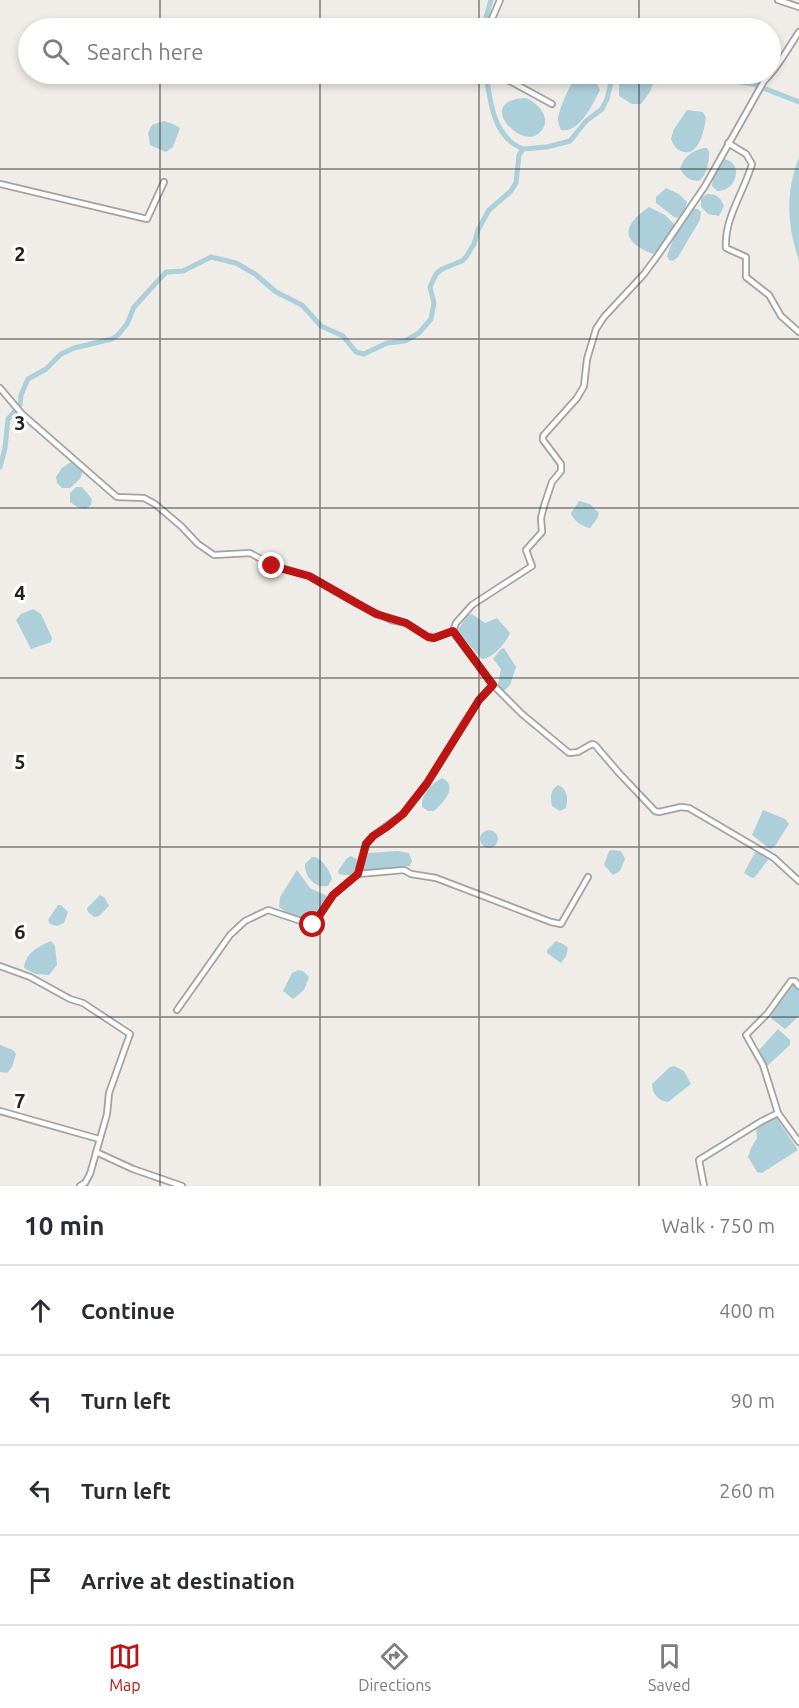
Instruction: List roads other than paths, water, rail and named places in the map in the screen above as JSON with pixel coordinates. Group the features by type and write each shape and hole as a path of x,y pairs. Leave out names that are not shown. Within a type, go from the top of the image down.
{"street":[{"path":"492,18 500,0"},
{"path":"778,0 799,7"},
{"path":"781,60 799,32"},
{"path":"515,84 552,104"},
{"path":"0,388 21,414 117,497 144,498 155,504 198,544 214,555 250,553 272,566 309,576 367,609 391,620 406,623 428,637 434,638 453,631 456,623 472,605 532,566 526,550 542,532 542,514 552,482 561,471 561,464 543,440 543,436 577,398 584,386 587,359 600,323 658,255 705,186 763,84"},
{"path":"728,143 746,154 752,164 747,182 729,219 725,237 726,248 746,257 746,277 769,295 781,316 799,332"},
{"path":"0,184 147,219 164,182"},
{"path":"453,631 493,685 522,714 569,753 578,752 596,744 619,773 655,811 689,808 774,858 799,881"},
{"path":"177,1010 230,935 245,921 268,910 313,925 333,895 358,874 366,844 409,806 432,775 479,700 493,685"},
{"path":"358,874 404,870 411,874 436,878 561,924 588,877"},
{"path":"0,966 30,977 78,1003 83,1003 129,1034 109,1094 107,1114 90,1174 85,1183 80,1186"},
{"path":"799,986 795,981 791,981 767,1014 746,1035 763,1065 778,1113 799,1143"},
{"path":"0,1111 99,1139"},
{"path":"704,1186 699,1160 778,1113"},
{"path":"96,1152 134,1169 182,1186"}],"water":[{"path":"572,84 597,84 600,90 585,117 574,127 561,130 558,120 560,110"},
{"path":"619,84 653,84 641,104 632,104 619,96"},
{"path":"526,98 536,104 545,118 543,129 530,137 513,130 502,114 503,107 511,101"},
{"path":"687,110 703,112 706,118 702,134 694,150 684,152 676,147 671,139 674,129"},
{"path":"164,121 180,128 173,147 166,152 150,145 148,133 152,125"},
{"path":"707,148 709,152 706,172 699,181 690,179 680,169 681,165 689,155"},
{"path":"799,157 799,261 789,209 791,184"},
{"path":"724,159 734,166 736,177 729,187 717,191 712,186 713,179"},
{"path":"666,188 679,194 687,202 684,212 678,218 656,203 656,197"},
{"path":"707,194 716,195 723,203 724,206 719,216 708,214 701,207 701,198"},
{"path":"649,207 665,215 675,225 662,246 653,254 635,244 628,233 633,221"},
{"path":"694,209 701,212 700,220 678,257 673,261 669,260 667,256 674,237"},
{"path":"71,462 83,471 80,479 70,488 62,488 57,483 56,477 62,468"},
{"path":"76,487 82,487 92,499 91,505 86,509 79,508 70,502 70,493"},
{"path":"579,501 590,504 599,513 590,528 579,523 572,516 571,513"},
{"path":"33,609 41,614 52,638 51,642 31,649 16,620 21,614"},
{"path":"472,614 485,623 497,618 510,633 499,649 483,659 457,631 468,615"},
{"path":"504,648 516,667 510,685 504,691 498,685 501,669 493,659"},
{"path":"442,778 449,785 448,794 434,811 428,811 422,807 423,798 431,786"},
{"path":"558,785 564,789 567,798 566,808 560,811 552,806 551,800 552,791"},
{"path":"763,810 785,819 789,824 775,846 770,849 752,835"},
{"path":"489,830 495,833 498,839 495,845 489,848 483,845 480,839 483,833"},
{"path":"398,851 409,853 412,861 410,866 362,871 368,853"},
{"path":"609,851 621,851 625,859 620,871 613,875 604,865"},
{"path":"755,852 766,856 768,860 752,878 744,873"},
{"path":"351,856 358,860 357,870 349,875 339,874 338,871"},
{"path":"312,857 319,859 328,870 332,879 328,886 315,884 306,873 305,864"},
{"path":"297,870 310,888 327,896 321,911 312,923 291,916 279,907 280,897"},
{"path":"100,895 105,898 109,906 99,916 94,917 87,908"},
{"path":"58,905 68,912 64,923 57,926 50,924 48,920"},
{"path":"51,941 55,946 57,965 49,975 35,974 24,968 33,951"},
{"path":"556,941 568,948 561,963 547,953"},
{"path":"298,970 303,971 309,977 304,990 293,999 283,991 292,973"},
{"path":"793,983 799,989 799,1016 785,1029 772,1019 771,1015"},
{"path":"778,1029 790,1040 790,1045 767,1066 761,1059 759,1050"},
{"path":"0,1045 13,1050 16,1054 12,1067 7,1073 0,1072"},
{"path":"674,1066 684,1071 691,1084 668,1102 656,1096 652,1084"},
{"path":"776,1117 798,1150 762,1173 757,1172 748,1157 757,1138 756,1128"}],"waterway":[{"path":"486,18 491,0"},
{"path":"488,84 499,127 505,136 523,149"},
{"path":"0,467 5,448 8,419 20,405 21,395 28,379 46,369 61,354 74,348 112,339 127,324 134,307 166,272 183,271 211,257 236,263 255,274 276,292 302,305 321,326 343,336 356,352 364,354 387,343 405,341 419,333 431,319 434,303 430,287 436,274 466,257 489,210 510,192 516,183 519,155 523,149 547,147 570,141 586,121 602,109 611,84"},
{"path":"753,84 799,102"}]}
